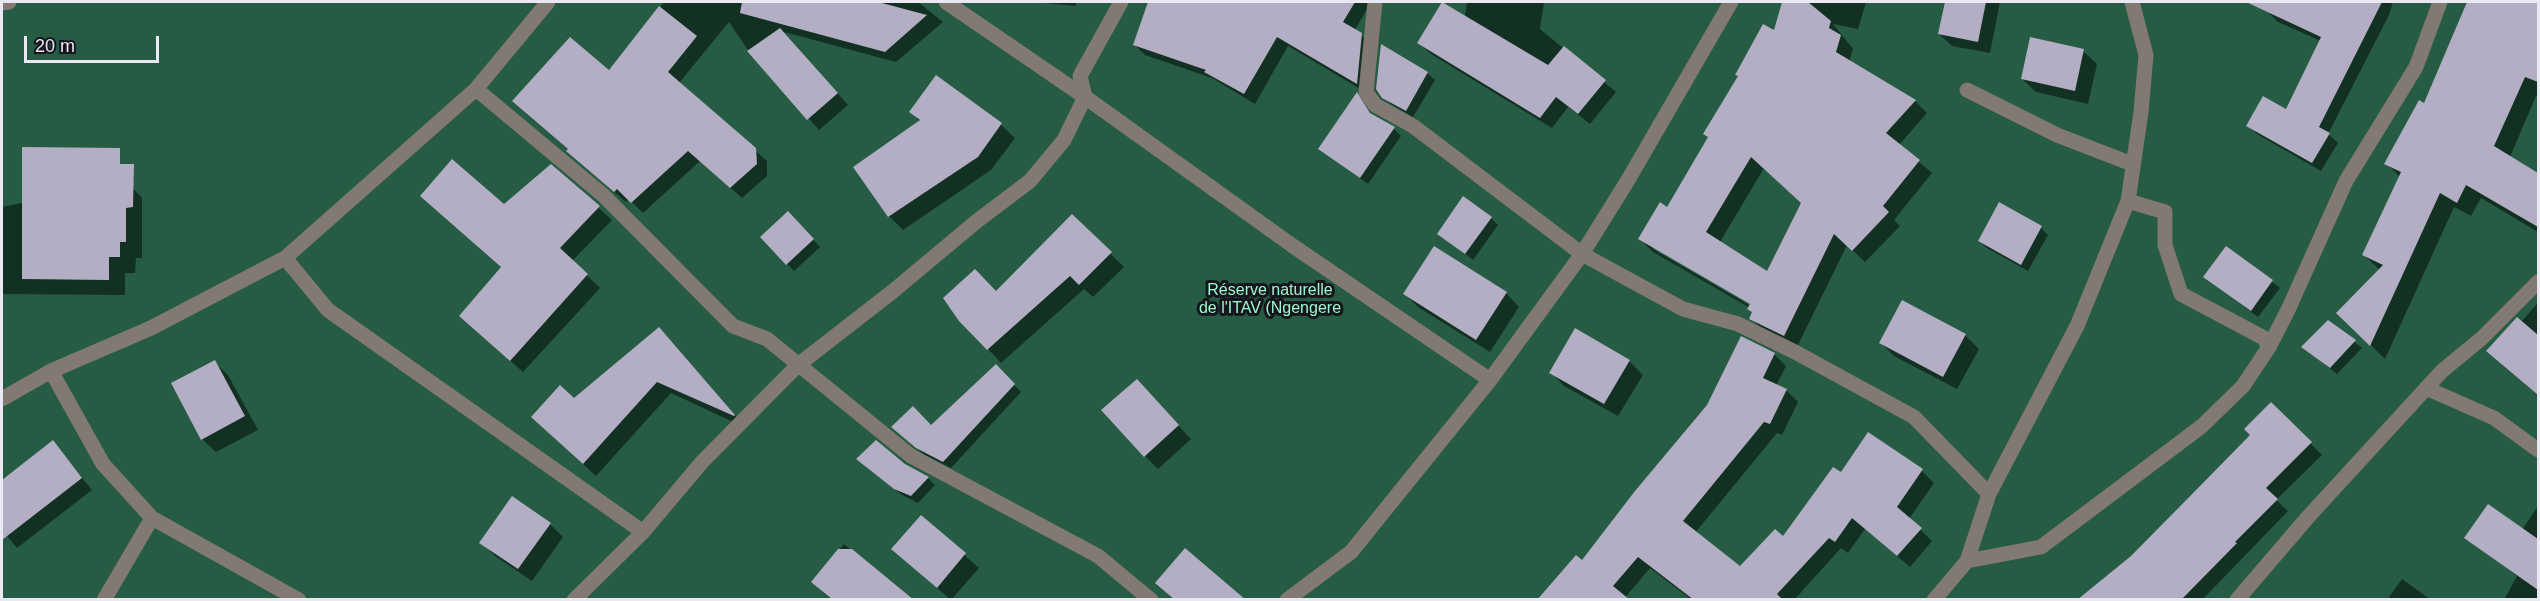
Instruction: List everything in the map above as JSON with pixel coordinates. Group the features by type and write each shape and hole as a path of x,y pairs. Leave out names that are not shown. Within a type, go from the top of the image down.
{"street":[{"path":"2,3 9,2"},
{"path":"2,399 51,371 151,328 285,258 476,89 548,2"},
{"path":"946,2 1085,96 1293,246 1490,381"},
{"path":"574,600 643,532 702,462 798,365 1030,180 1064,140 1085,96 1080,76 1121,2"},
{"path":"1375,2 1366,92 1375,105 1413,126 1582,254 1683,309 1738,324 1757,333 1914,417 1989,494"},
{"path":"1287,600 1351,552 1490,381 1582,254 1628,180 1731,2"},
{"path":"1934,600 1967,561 1989,494 2077,326 2128,201 2141,112 2146,55 2132,2"},
{"path":"1967,561 2041,547 2202,426 2243,386 2269,347 2346,181 2416,67 2440,2"},
{"path":"476,89 603,195 733,326 767,339 911,456 1098,556 1151,600"},
{"path":"1967,90 2057,135 2132,164"},
{"path":"2128,201 2164,212 2165,244 2181,294 2264,338 2269,347"},
{"path":"285,258 328,310 643,532"},
{"path":"2237,600 2308,517 2442,371 2482,338 2538,282"},
{"path":"51,371 103,464 152,518 299,600"},
{"path":"2426,388 2494,418 2538,450"},
{"path":"104,600 152,518"}],"green space":[{"name":"Réserve naturelle de l'ITAV (Ngengere","path":"2,2 2538,2 2538,599 2,599"}],"building":[{"path":"742,2 878,2 927,15 885,52 740,13"},
{"path":"1148,2 1355,2 1343,22 1362,33 1357,84 1277,37 1244,94 1204,72 1206,70 1133,45"},
{"path":"1442,2 1548,65 1564,46 1606,80 1578,114 1556,97 1540,118 1417,43"},
{"path":"1782,2 1808,2 1831,21 1829,28 1841,35 1836,52 1916,100 1886,133 1920,160 1883,206 1889,212 1852,251 1834,234 1784,336 1749,319 1752,312 1747,309 1750,304 1638,239 1660,202 1667,207 1708,137 1703,134 1738,76 1735,75 1763,24 1774,30","holes":["1751,157 1801,203 1767,271 1706,232"]},
{"path":"1945,2 1986,2 1978,42 1938,34"},
{"path":"2246,2 2382,2 2319,127 2330,133 2312,163 2246,126 2263,96 2286,109 2321,37"},
{"path":"2467,2 2538,2 2538,82 2525,77 2494,146 2538,173 2538,227 2466,185 2457,203 2440,193 2370,346 2336,313 2383,265 2362,255 2401,172 2384,164 2419,100 2424,103"},
{"path":"659,6 697,36 668,72 756,148 757,164 730,188 688,151 631,203 617,189 614,192 566,151 568,149 512,101 570,37 609,70"},
{"path":"780,28 838,93 807,120 747,51"},
{"path":"2030,37 2084,49 2075,91 2021,79"},
{"path":"1381,44 1428,72 1406,111 1382,98 1376,89"},
{"path":"936,75 1002,123 978,157 888,217 853,167 920,120 909,112"},
{"path":"1357,92 1370,113 1395,127 1360,178 1318,149"},
{"path":"22,147 120,148 120,164 134,164 133,207 126,208 126,242 120,242 120,257 109,257 109,280 22,279"},
{"path":"452,159 504,204 551,164 600,206 560,248 588,274 510,361 459,316 501,267 420,196"},
{"path":"1463,196 1492,217 1465,254 1437,234"},
{"path":"1999,202 2042,226 2021,265 1978,241"},
{"path":"788,211 814,239 786,265 760,237"},
{"path":"1072,214 1112,252 1079,285 1070,276 987,350 959,321 943,298 975,269 996,291"},
{"path":"1434,246 1507,292 1476,340 1403,294"},
{"path":"2226,246 2273,280 2251,311 2203,277"},
{"path":"1902,300 1966,334 1943,377 1879,343"},
{"path":"2517,317 2538,335 2538,395 2486,351"},
{"path":"2328,320 2356,340 2330,368 2301,347"},
{"path":"659,327 735,415 657,382 583,464 531,417 560,385 574,398"},
{"path":"1575,328 1630,360 1604,404 1549,373"},
{"path":"1741,336 1775,353 1763,378 1787,389 1770,424 1764,422 1683,521 1740,566 1775,529 1783,536 1833,467 1841,472 1868,432 1923,469 1897,507 1922,528 1897,556 1852,518 1835,542 1829,538 1777,594 1783,600 1694,600 1638,557 1613,586 1630,600 1537,600 1576,555 1582,560 1635,491 1707,405"},
{"path":"215,360 245,416 201,440 171,383"},
{"path":"996,364 1015,384 943,462 916,448 891,427 913,406 931,425"},
{"path":"1137,379 1179,425 1144,457 1101,410"},
{"path":"2271,402 2312,442 2266,488 2278,499 2235,542 2237,543 2181,600 2077,600 2131,556 2204,482 2250,435 2244,429"},
{"path":"53,440 82,478 2,540 2,480"},
{"path":"876,440 905,464 929,477 911,496 894,489 856,459"},
{"path":"512,496 551,523 518,569 479,543"},
{"path":"2488,504 2538,539 2538,590 2464,538"},
{"path":"921,515 966,553 937,588 891,549"},
{"path":"1185,548 1246,600 1175,600 1155,583"},
{"path":"838,549 852,549 914,600 833,600 811,582"}]}
